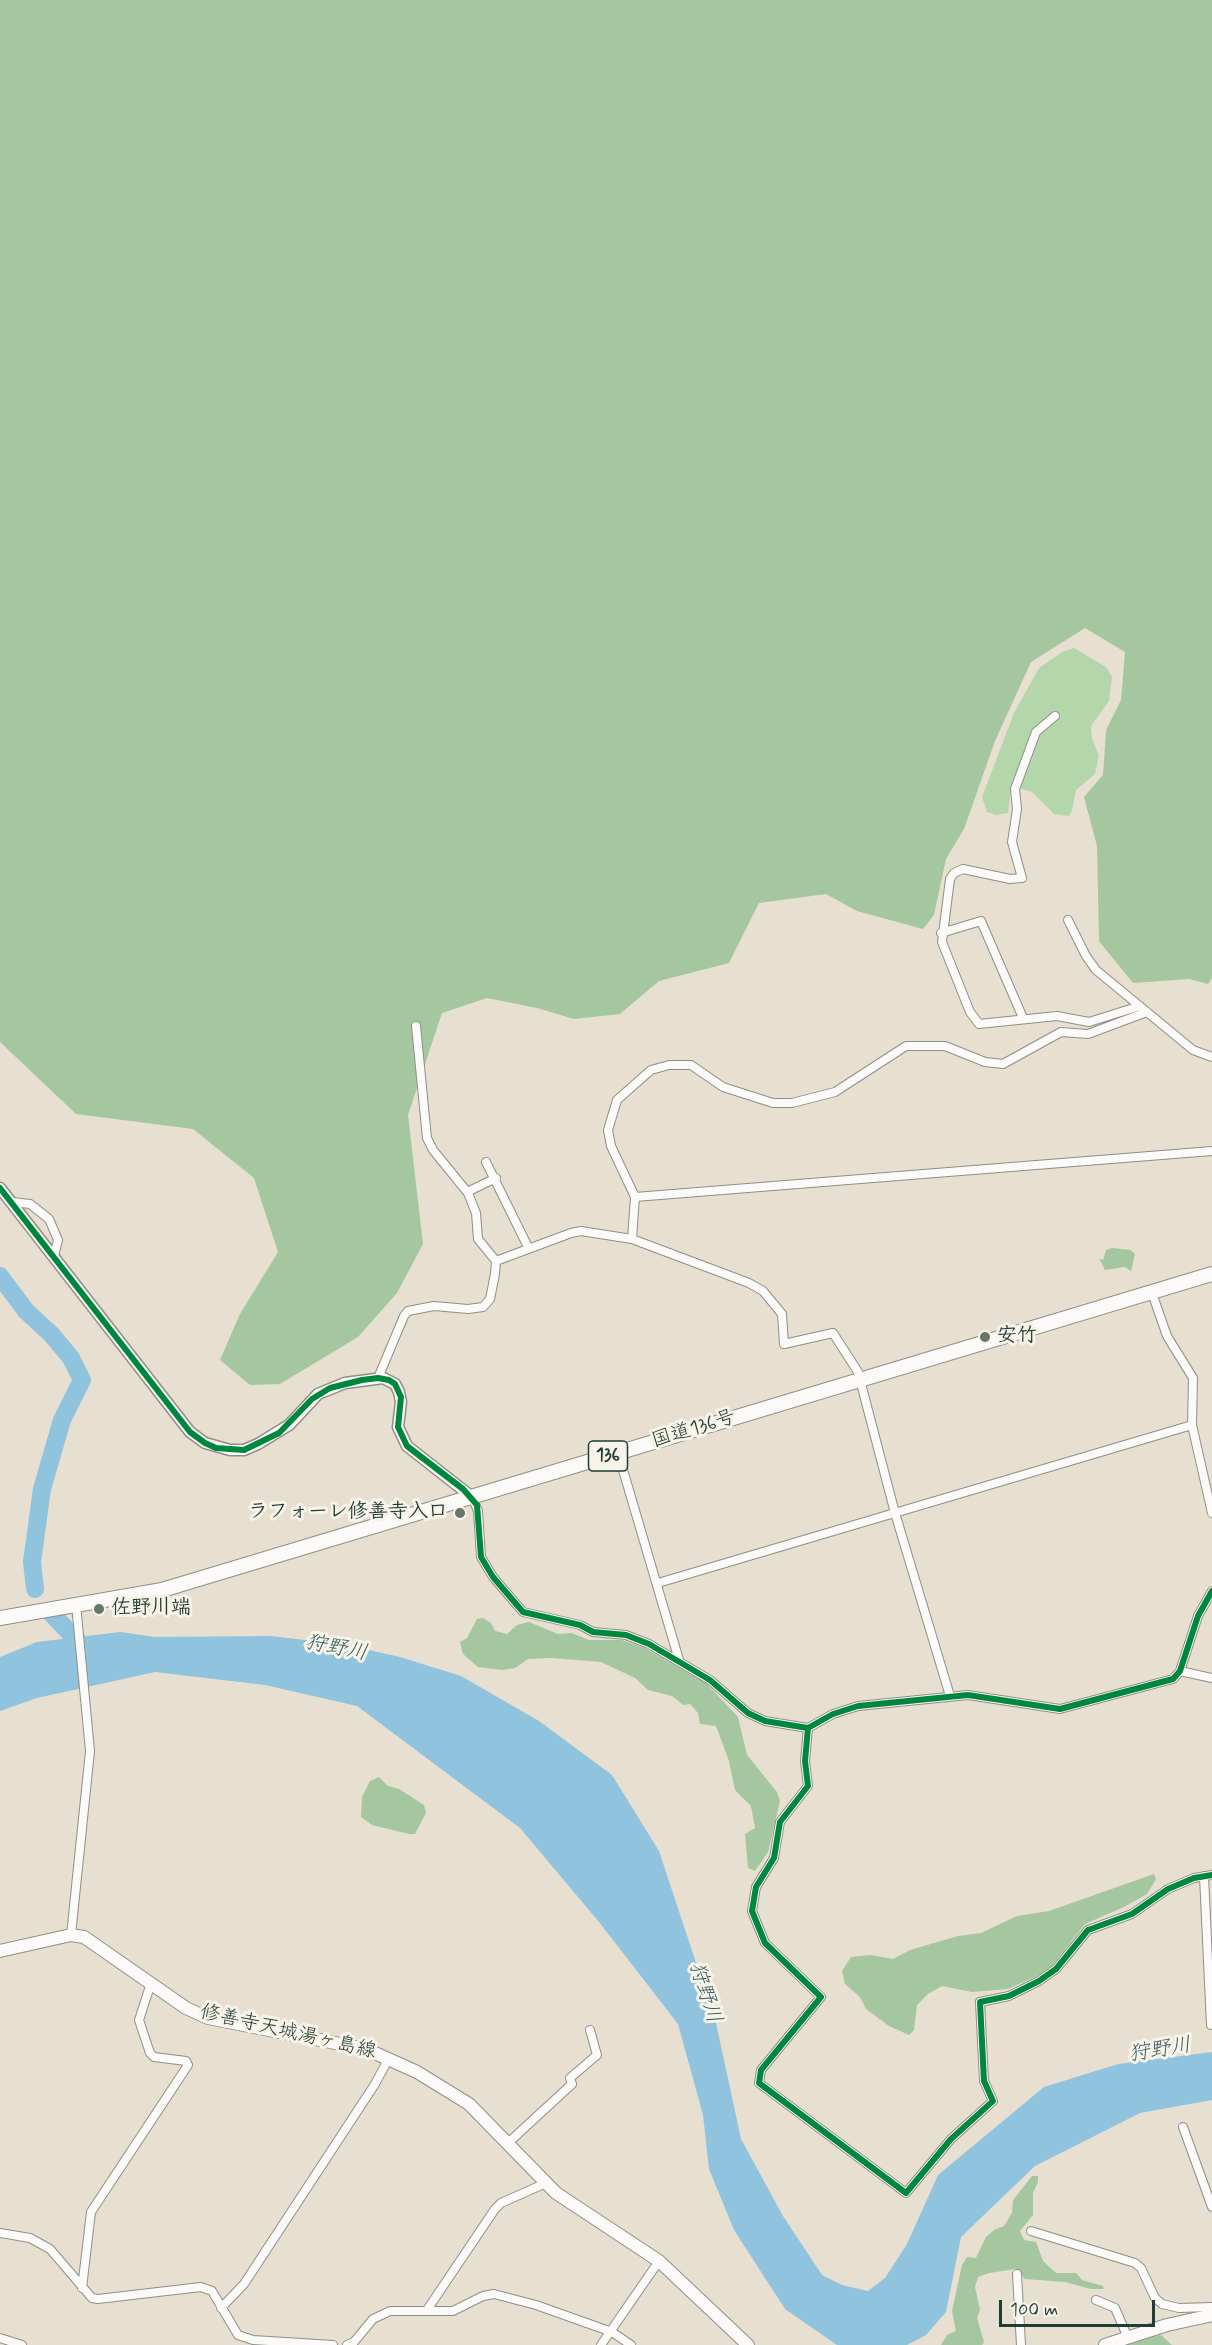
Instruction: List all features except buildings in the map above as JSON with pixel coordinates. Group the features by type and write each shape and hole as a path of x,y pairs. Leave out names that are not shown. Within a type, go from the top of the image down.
{"highway":[{"name":"国道136号","path":"0,1617 77,1609 162,1590 1152,1293 1211,1279"}],"main road":[{"path":"0,1951 71,1935"},
{"name":"修善寺天城湯ヶ島線","path":"71,1935 84,1937 186,2008 208,2019 366,2049 389,2058 457,2095 484,2117 546,2183 574,2206 659,2261 748,2345"},
{"path":"1105,2345 1212,2315"}],"street":[{"path":"1055,716 1036,732 1014,789 1017,809 1012,842 1022,878 1018,880 963,869 957,870 950,879 947,915 942,933 944,947 976,1022 984,1024 1057,1016 1089,1022 1144,1009"},
{"path":"1068,920 1086,956 1096,970 1193,1050 1212,1057"},
{"path":"942,933 981,921 1023,1018"},
{"path":"632,1239 635,1197 611,1146 608,1130 617,1100 651,1070 669,1065 691,1065 723,1087 773,1103 792,1103 835,1092 906,1046 939,1045 993,1064 1003,1064 1061,1032 1088,1034 1144,1009"},
{"path":"378,1378 404,1316 416,1308 483,1307 490,1299 496,1261 478,1239 476,1214 467,1192 433,1150 428,1138 416,1026"},
{"path":"635,1197 1212,1151"},
{"path":"486,1162 496,1178 528,1248"},
{"path":"467,1192 496,1178"},
{"path":"0,1188 190,1432 216,1448 244,1450 289,1425 318,1394 345,1383 378,1378 390,1380 399,1392 401,1402 398,1427 407,1446 472,1497 478,1510 481,1557 493,1577 523,1612 580,1625 592,1632 626,1635 679,1660 710,1680 748,1713 765,1721 808,1728 841,1710 858,1706 973,1695 1060,1709 1173,1679 1180,1671 1198,1616 1212,1591"},
{"path":"12,1202 30,1204 50,1220 58,1240 54,1256"},
{"path":"496,1261 555,1237 581,1231 632,1239 749,1283 763,1291 783,1314 784,1344 833,1334 856,1368 895,1513 950,1696"},
{"path":"1152,1293 1167,1336 1193,1378 1192,1425 1212,1513"},
{"path":"658,1582 1192,1425"},
{"path":"618,1453 658,1582 679,1660"},
{"path":"71,1935 89,1783 90,1730 77,1609"},
{"path":"1180,1671 1212,1678"},
{"path":"808,1728 805,1761 808,1786 780,1822 774,1858 756,1887 752,1911 765,1943 820,1997 761,2070 759,2083 906,2193 951,2139 993,2101 984,2081 980,2002 1024,1990 1056,1969 1088,1930 1132,1914 1168,1889 1208,1875 1211,2025"},
{"path":"82,2288 91,2212 188,2065 186,2061 154,2056 150,2053 139,2020 151,1983"},
{"path":"508,2143 572,2084 570,2078 597,2055 590,2030"},
{"path":"221,2308 244,2284 353,2118 389,2058"},
{"path":"1183,2127 1212,2207"},
{"path":"427,2310 495,2209 501,2203 546,2183"},
{"path":"1031,2231 1135,2263 1141,2268 1155,2298 1162,2304 1179,2308 1212,2307"},
{"path":"0,2234 30,2238 50,2249 88,2296 98,2299 201,2287 212,2291 234,2332 247,2338 333,2345"},
{"path":"601,2345 659,2261"},
{"path":"1017,2274 1021,2345"},
{"path":"347,2345 354,2342 379,2314 402,2309 453,2311 483,2296 494,2294 547,2308 612,2332 631,2345"},
{"path":"1096,2300 1115,2308 1128,2338"},
{"path":"0,2338 22,2345"}],"green space":[{"path":"0,0 1212,0 1212,978 1208,984 1189,979 1133,983 1099,941 1097,846 1084,797 1103,775 1106,730 1121,700 1125,652 1085,628 1031,662 995,741 964,829 946,859 934,915 923,929 857,911 826,894 759,903 729,963 659,981 620,1014 574,1019 537,1008 487,998 442,1013 408,1115 423,1244 397,1293 358,1337 280,1384 250,1385 220,1360 240,1314 278,1252 254,1178 193,1129 76,1114 0,1042"},
{"path":"1074,648 1106,667 1112,677 1109,701 1091,726 1092,738 1099,756 1095,774 1076,790 1069,816 1054,814 1032,792 1019,788 1011,789 1008,813 996,815 987,812 982,797 1014,713 1039,668 1064,651"},
{"path":"1112,1248 1131,1250 1135,1254 1131,1271 1125,1267 1105,1270 1099,1258 1103,1260 1106,1250"},
{"path":"483,1618 491,1623 495,1631 507,1634 517,1625 529,1622 558,1634 572,1633 589,1640 622,1640 645,1648 706,1683 738,1717 747,1755 777,1792 780,1801 768,1852 755,1871 748,1868 745,1834 755,1828 751,1806 735,1790 729,1761 716,1726 700,1724 698,1713 690,1704 683,1705 672,1696 648,1690 635,1678 601,1662 552,1658 528,1659 515,1668 502,1670 478,1667 463,1654 460,1642 467,1638 477,1619"},
{"path":"379,1777 388,1786 399,1789 424,1805 426,1813 415,1834 372,1825 361,1817 362,1797 370,1781"},
{"path":"1154,1874 1156,1879 1147,1894 1085,1924 1050,1968 1035,1977 1008,1989 972,1992 942,1986 928,1994 917,2005 914,2030 909,2035 889,2026 866,2009 860,1997 845,1984 842,1971 851,1957 871,1955 893,1959 910,1950 958,1936 981,1933 1017,1916 1049,1911"},
{"path":"1032,2176 1038,2176 1038,2182 1033,2193 1033,2215 1020,2231 1024,2240 1036,2242 1043,2261 1056,2273 1076,2273 1082,2280 1103,2286 1104,2289 1091,2289 1065,2282 1025,2279 1016,2269 989,2273 978,2277 975,2287 980,2310 977,2318 984,2342 982,2345 941,2345 947,2335 956,2331 952,2311 962,2265 967,2257 976,2258 986,2237 994,2230 1004,2226 1012,2213 1013,2200"},
{"path":"1161,2335 1172,2345 1122,2345 1126,2343"}],"water":[{"name":"狩野川","path":"120,1632 155,1637 271,1636 347,1645 400,1657 461,1676 539,1721 612,1775 659,1851 716,2023 741,2139 783,2216 822,2275 842,2285 868,2291 885,2278 907,2244 938,2175 1044,2087 1118,2064 1212,2052 1212,2100 1140,2113 1035,2166 961,2237 946,2312 926,2335 907,2345 837,2345 785,2309 734,2230 709,2169 703,2115 678,2024 599,1922 520,1828 357,1706 265,1685 155,1672 37,1698 0,1711 0,1657 37,1642"}],"waterway":[{"path":"0,1276 26,1311 52,1335 71,1358 82,1380 62,1420 42,1489 32,1562 35,1589"},
{"path":"49,1611 91,1655"}],"cycle path":[{"path":"0,1188 190,1432 205,1443 216,1448 244,1450 279,1433 312,1399 330,1388 362,1380 378,1378 389,1380 395,1384 401,1397 398,1427 407,1446 463,1489 477,1505 481,1557 493,1577 523,1612 580,1625 593,1632 626,1635 649,1644 710,1680 748,1713 765,1721 808,1728 833,1714 858,1706 968,1695 1060,1709 1173,1679 1180,1671 1198,1616 1212,1591"},
{"path":"808,1728 805,1761 808,1786 780,1822 774,1858 756,1887 752,1911 765,1943 821,1997 761,2070 759,2083 906,2193 951,2139 993,2101 984,2081 980,2002 1009,1996 1039,1981 1056,1969 1088,1930 1132,1914 1168,1889 1194,1878 1212,1875"}],"place":[{"name":"安竹","path":"985,1337"},
{"name":"ラフォーレ修善寺入口","path":"460,1513"},
{"name":"佐野川端","path":"99,1609"}]}
